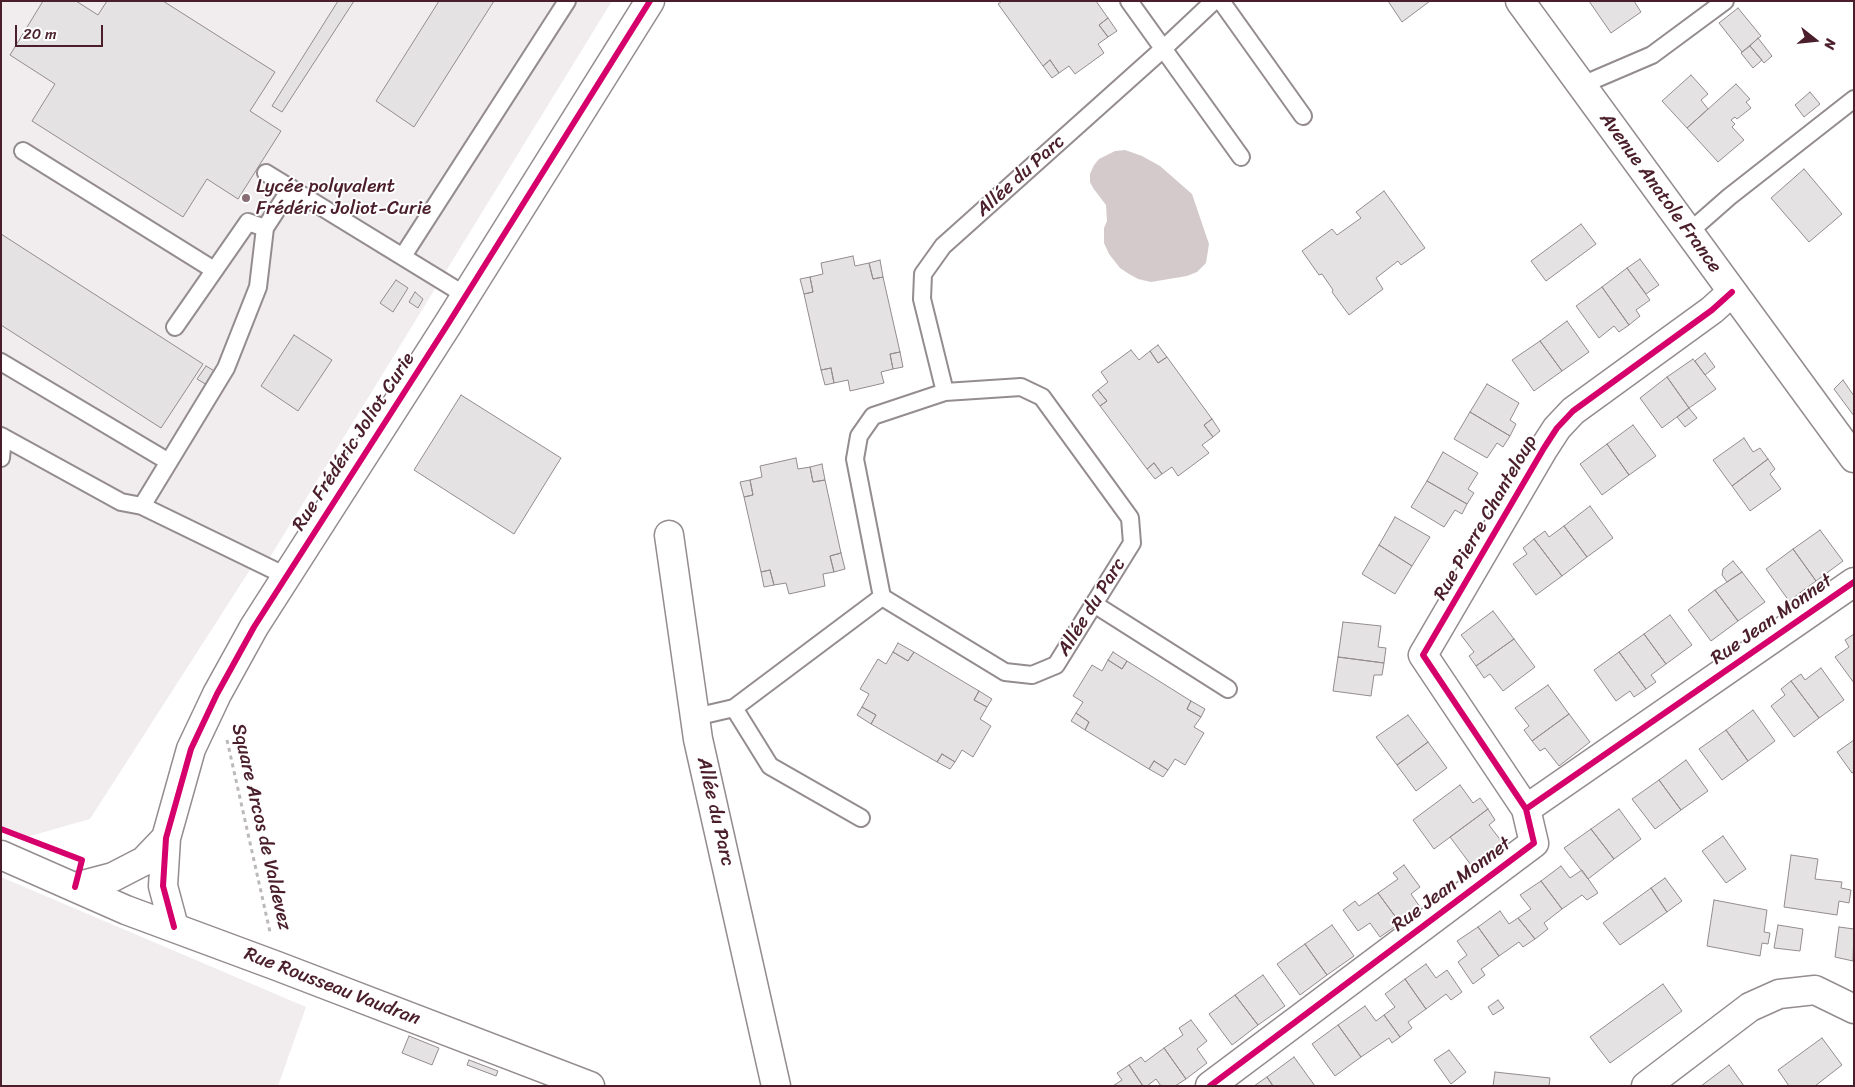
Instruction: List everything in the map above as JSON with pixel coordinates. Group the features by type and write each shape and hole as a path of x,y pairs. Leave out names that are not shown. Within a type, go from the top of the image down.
{"street":[{"name":"Avenue Anatole France","path":"1520,1 1854,458"},
{"name":"Rue Frédéric Joliot Curie","path":"174,927 163,886 166,838 191,749 217,694 254,627 466,295 642,4"},
{"name":"Rue Pierre Chanteloup","path":"1526,809 1423,655 1557,428 1573,411 1712,310 1732,292"},
{"name":"Allée du Parc","path":"669,536 700,748 776,1086"},
{"name":"Rue Jean Monnet","path":"1210,1086 1534,843 1526,809 1854,582"},
{"name":"Rue Frédéric Joliot Curie","path":"75,887 113,877 144,861 166,838"},
{"name":"Rue Rousseau Vaudran","path":"1,855 126,910 590,1086"},
{"path":"1646,1086 1750,1007 1779,994 1815,990 1854,1008"}],"lane":[{"path":"403,256 567,1"},
{"path":"1129,1 1241,157"},
{"name":"Allée du Parc","path":"945,392 922,299 923,274 943,246 1214,1"},
{"path":"1221,1 1303,116"},
{"path":"1582,85 1652,55 1725,1"},
{"path":"1688,233 1854,99"},
{"path":"23,151 214,270"},
{"path":"266,172 466,295"},
{"path":"142,506 226,368 258,287 265,228 291,188"},
{"path":"175,327 248,222 265,228"},
{"path":"1,362 169,462"},
{"name":"Allée du Parc","path":"1021,387 1042,396 1130,518 1132,543 1056,665 1032,675 1005,672 882,597 855,459 859,436 873,416 945,392 1021,387"},
{"path":"1,458 2,437 121,502 142,506 286,576"},
{"path":"695,717 734,708 882,597"},
{"path":"1094,604 1228,689"},
{"path":"734,708 770,766 861,818"}],"shaded area":[{"name":"Lycée polyvalent Frédéric Joliot-Curie","path":"1,1 612,1 264,567 255,562 90,819 23,838 1,829"},
{"path":"1125,150 1142,156 1160,166 1192,194 1209,244 1206,263 1197,272 1187,276 1151,282 1138,279 1120,268 1109,254 1104,243 1104,228 1107,221 1106,205 1093,188 1090,182 1090,174 1099,159 1115,151"},
{"path":"1,877 306,1007 278,1086 1,1086"}],"building":[{"path":"43,1 76,1 98,15 107,1 163,1 275,72 250,111 281,131 238,199 207,179 183,217 32,121 55,84 10,55"},
{"path":"338,1 354,1 282,112 272,106"},
{"path":"439,1 494,1 414,127 376,101"},
{"path":"1002,1 1096,1 1108,18 1099,25 1108,37 1098,44 1104,53 1075,74 1069,66 1059,73 1050,60 1043,66 998,4"},
{"path":"1388,1 1430,1 1402,22"},
{"path":"1589,1 1634,1 1641,12 1611,33"},
{"path":"1738,8 1761,36 1742,52 1719,23"},
{"path":"1108,18 1117,31 1108,37 1099,25"},
{"path":"1758,38 1772,56 1764,63 1750,46"},
{"path":"1750,46 1762,60 1753,68 1741,53"},
{"path":"1050,60 1059,73 1052,78 1043,66"},
{"path":"1691,75 1708,94 1701,100 1708,109 1687,128 1662,101"},
{"path":"1736,84 1750,99 1746,102 1751,108 1737,119 1735,117 1731,120 1735,124 1732,127 1744,140 1718,162 1687,128"},
{"path":"1810,92 1820,104 1804,117 1795,105"},
{"path":"1804,169 1842,214 1809,242 1771,198"},
{"path":"1384,191 1425,248 1401,265 1398,261 1376,278 1383,289 1349,315 1332,292 1333,290 1322,274 1319,275 1302,251 1332,229 1337,235 1361,218 1356,212"},
{"path":"1581,224 1596,244 1546,281 1531,261"},
{"path":"1,234 203,364 161,428 1,325"},
{"path":"853,256 855,266 869,263 873,279 883,277 900,352 890,354 893,369 881,372 884,383 850,391 848,380 834,383 831,368 821,370 804,294 813,292 810,277 823,274 821,263"},
{"path":"1640,259 1659,285 1646,294 1627,268"},
{"path":"880,260 883,277 873,279 869,263"},
{"path":"1627,268 1650,300 1636,310 1640,316 1629,325 1602,287"},
{"path":"810,277 813,292 804,294 800,279"},
{"path":"396,280 408,288 393,312 380,303"},
{"path":"1602,287 1629,325 1619,332 1614,326 1599,338 1576,306"},
{"path":"415,292 423,299 418,308 409,302"},
{"path":"1567,321 1589,352 1562,371 1540,341"},
{"path":"294,335 332,360 298,411 261,386"},
{"path":"1540,341 1562,371 1534,391 1512,360"},
{"path":"1158,345 1167,357 1158,363 1150,351"},
{"path":"1131,350 1139,360 1150,351 1158,363 1167,357 1212,419 1204,425 1213,437 1202,445 1209,453 1178,476 1172,467 1162,474 1154,463 1147,469 1100,406 1107,401 1098,390 1108,382 1101,372"},
{"path":"900,352 903,367 893,369 890,354"},
{"path":"1705,353 1715,367 1705,375 1695,361"},
{"path":"1693,359 1716,389 1689,408 1667,377"},
{"path":"206,366 216,372 207,385 197,379"},
{"path":"831,368 834,383 825,385 821,370"},
{"path":"1667,377 1689,408 1662,428 1640,398"},
{"path":"1843,380 1854,396 1854,416 1834,389"},
{"path":"1487,384 1519,403 1510,420 1516,424 1510,436 1470,412"},
{"path":"1098,390 1107,401 1100,406 1092,395"},
{"path":"461,395 561,458 514,534 414,470"},
{"path":"1689,408 1697,418 1685,427 1677,417"},
{"path":"1470,412 1510,436 1503,447 1497,443 1487,458 1454,439"},
{"path":"1212,419 1220,431 1213,437 1204,425"},
{"path":"1633,425 1656,456 1629,475 1607,444"},
{"path":"1744,438 1753,452 1760,448 1768,459 1732,486 1713,460"},
{"path":"1607,444 1629,475 1602,495 1580,464"},
{"path":"1443,452 1478,473 1468,489 1474,493 1467,504 1427,481"},
{"path":"796,458 798,469 810,467 813,482 825,480 841,553 830,556 834,572 823,574 825,586 789,594 786,583 774,585 770,570 761,572 744,497 753,495 750,480 762,477 760,466"},
{"path":"1768,459 1775,469 1770,474 1781,489 1750,511 1732,486"},
{"path":"1154,463 1162,474 1155,479 1147,469"},
{"path":"822,464 825,480 813,482 810,467"},
{"path":"750,480 753,495 744,497 740,482"},
{"path":"1427,481 1467,504 1462,514 1455,510 1444,527 1411,507"},
{"path":"1590,506 1613,538 1587,557 1564,526"},
{"path":"1395,517 1430,537 1412,566 1379,545"},
{"path":"1564,526 1587,557 1562,576 1534,539 1545,531 1549,537"},
{"path":"1820,530 1843,561 1816,581 1793,549"},
{"path":"1534,539 1562,576 1536,595 1513,564 1527,554 1523,548"},
{"path":"1379,545 1412,566 1395,594 1362,574"},
{"path":"1793,549 1816,581 1789,601 1766,569"},
{"path":"841,553 845,569 834,572 830,556"},
{"path":"1733,561 1742,572 1727,582 1722,575 1723,569"},
{"path":"770,570 774,585 764,587 761,572"},
{"path":"1742,572 1765,602 1738,621 1715,590"},
{"path":"1715,590 1738,621 1711,641 1688,610"},
{"path":"1493,611 1514,639 1476,666 1469,656 1474,652 1461,635"},
{"path":"1670,615 1692,645 1666,664 1644,634"},
{"path":"1343,622 1381,626 1378,647 1386,648 1384,663 1338,657"},
{"path":"1644,634 1666,664 1651,675 1656,682 1646,689 1619,652"},
{"path":"1854,634 1854,683 1835,657 1849,647 1845,640"},
{"path":"1514,639 1535,667 1503,691 1490,674 1484,678 1476,666"},
{"path":"898,643 914,652 908,661 893,652"},
{"path":"893,652 908,661 914,652 979,691 974,700 987,707 980,719 991,726 973,757 962,750 955,762 942,754 937,762 871,724 876,715 862,707 869,694 860,689 878,659 886,664"},
{"path":"1113,652 1127,661 1122,669 1108,660"},
{"path":"1619,652 1646,689 1634,697 1630,691 1616,701 1594,670"},
{"path":"1338,657 1384,663 1382,675 1374,675 1371,696 1333,691"},
{"path":"1108,660 1122,669 1127,661 1191,701 1187,709 1201,717 1194,727 1204,733 1185,765 1175,759 1168,770 1154,761 1149,769 1085,730 1089,722 1076,713 1083,702 1073,696 1092,665 1102,671"},
{"path":"1821,668 1844,700 1819,718 1791,681 1801,674 1805,680"},
{"path":"1791,681 1819,718 1794,737 1771,706 1785,695 1781,689"},
{"path":"1548,685 1569,714 1532,741 1524,730 1529,726 1515,708"},
{"path":"979,691 992,699 987,707 974,700"},
{"path":"1191,701 1205,709 1201,717 1187,709"},
{"path":"862,707 876,715 871,724 857,715"},
{"path":"1753,710 1775,741 1748,761 1726,730"},
{"path":"1076,713 1089,722 1085,730 1071,721"},
{"path":"1569,714 1590,742 1559,766 1545,748 1540,751 1532,741"},
{"path":"1408,715 1428,742 1397,765 1376,737"},
{"path":"1726,730 1748,761 1722,780 1699,749"},
{"path":"1854,740 1854,772 1852,773 1837,752"},
{"path":"1428,742 1447,768 1416,791 1397,765"},
{"path":"942,754 955,762 950,769 937,762"},
{"path":"1686,760 1708,791 1681,810 1659,780"},
{"path":"1154,761 1168,770 1163,777 1149,769"},
{"path":"1659,780 1681,810 1655,829 1632,799"},
{"path":"1460,785 1473,803 1480,798 1488,809 1434,849 1413,820"},
{"path":"1488,809 1495,820 1489,825 1502,842 1471,865 1450,837"},
{"path":"1619,809 1641,839 1614,859 1591,829"},
{"path":"1591,829 1614,859 1588,879 1564,848"},
{"path":"1723,836 1746,869 1726,883 1702,851"},
{"path":"1791,855 1818,859 1815,879 1842,882 1841,888 1851,890 1849,903 1839,901 1837,915 1784,907"},
{"path":"1404,865 1420,887 1411,894 1420,907 1400,923 1378,893 1398,879 1393,873"},
{"path":"1561,866 1570,878 1582,870 1598,893 1587,900 1582,895 1562,909 1541,881"},
{"path":"1665,878 1682,901 1667,912 1651,888"},
{"path":"1541,881 1562,909 1544,923 1548,929 1535,939 1518,918 1531,909 1520,895"},
{"path":"1651,888 1667,912 1620,945 1603,923"},
{"path":"1378,893 1400,923 1380,937 1370,923 1358,931 1343,910 1355,901 1359,906"},
{"path":"1714,900 1767,910 1764,932 1770,933 1768,944 1762,943 1760,956 1707,946"},
{"path":"1500,911 1509,924 1518,918 1535,939 1523,947 1519,942 1499,956 1478,927"},
{"path":"1332,925 1354,956 1327,975 1305,944"},
{"path":"1778,925 1803,929 1800,951 1774,948"},
{"path":"1478,927 1499,956 1481,969 1485,975 1473,984 1458,962 1467,955 1457,941"},
{"path":"1839,927 1854,929 1853,961 1835,957"},
{"path":"1305,944 1327,975 1300,995 1277,964"},
{"path":"1426,964 1436,978 1447,970 1462,992 1451,1000 1446,994 1426,1009 1405,979"},
{"path":"1263,975 1285,1006 1258,1025 1235,995"},
{"path":"1405,979 1426,1009 1408,1022 1412,1028 1400,1037 1384,1015 1395,1007 1385,994"},
{"path":"1663,984 1682,1011 1610,1063 1590,1037"},
{"path":"1235,995 1258,1025 1232,1045 1209,1014"},
{"path":"1498,1000 1504,1008 1493,1015 1488,1007"},
{"path":"1365,1006 1376,1021 1384,1015 1400,1037 1392,1043 1389,1038 1361,1057 1338,1025"},
{"path":"1191,1020 1207,1041 1197,1049 1207,1063 1186,1079 1164,1048 1183,1035 1179,1028"},
{"path":"1338,1025 1361,1057 1335,1076 1312,1044"},
{"path":"409,1036 439,1048 432,1065 402,1053"},
{"path":"1822,1038 1842,1065 1815,1086 1789,1086 1778,1070"},
{"path":"1164,1048 1186,1079 1175,1086 1161,1086 1156,1079 1147,1086 1143,1086 1129,1065 1141,1057 1145,1062"},
{"path":"1449,1050 1466,1072 1451,1084 1434,1060"},
{"path":"1294,1057 1315,1086 1273,1086 1267,1077"},
{"path":"469,1060 498,1071 496,1076 467,1065"},
{"path":"1129,1065 1143,1086 1113,1086 1122,1080 1117,1073"},
{"path":"1729,1065 1744,1086 1701,1086"},
{"path":"1495,1072 1550,1078 1549,1086 1493,1086"},
{"path":"1267,1077 1273,1086 1254,1086"}],"cycle path":[{"path":"174,927 163,886 166,838 191,749 217,694 254,627 448,324 650,1"},
{"path":"1526,809 1423,655 1557,428 1573,411 1712,310 1732,292"},
{"path":"1210,1086 1534,843 1526,809 1854,582"},
{"path":"1,829 82,860 75,887"}],"place":[{"name":"Lycée polyvalent Frédéric Joliot-Curie","path":"246,198"}]}
